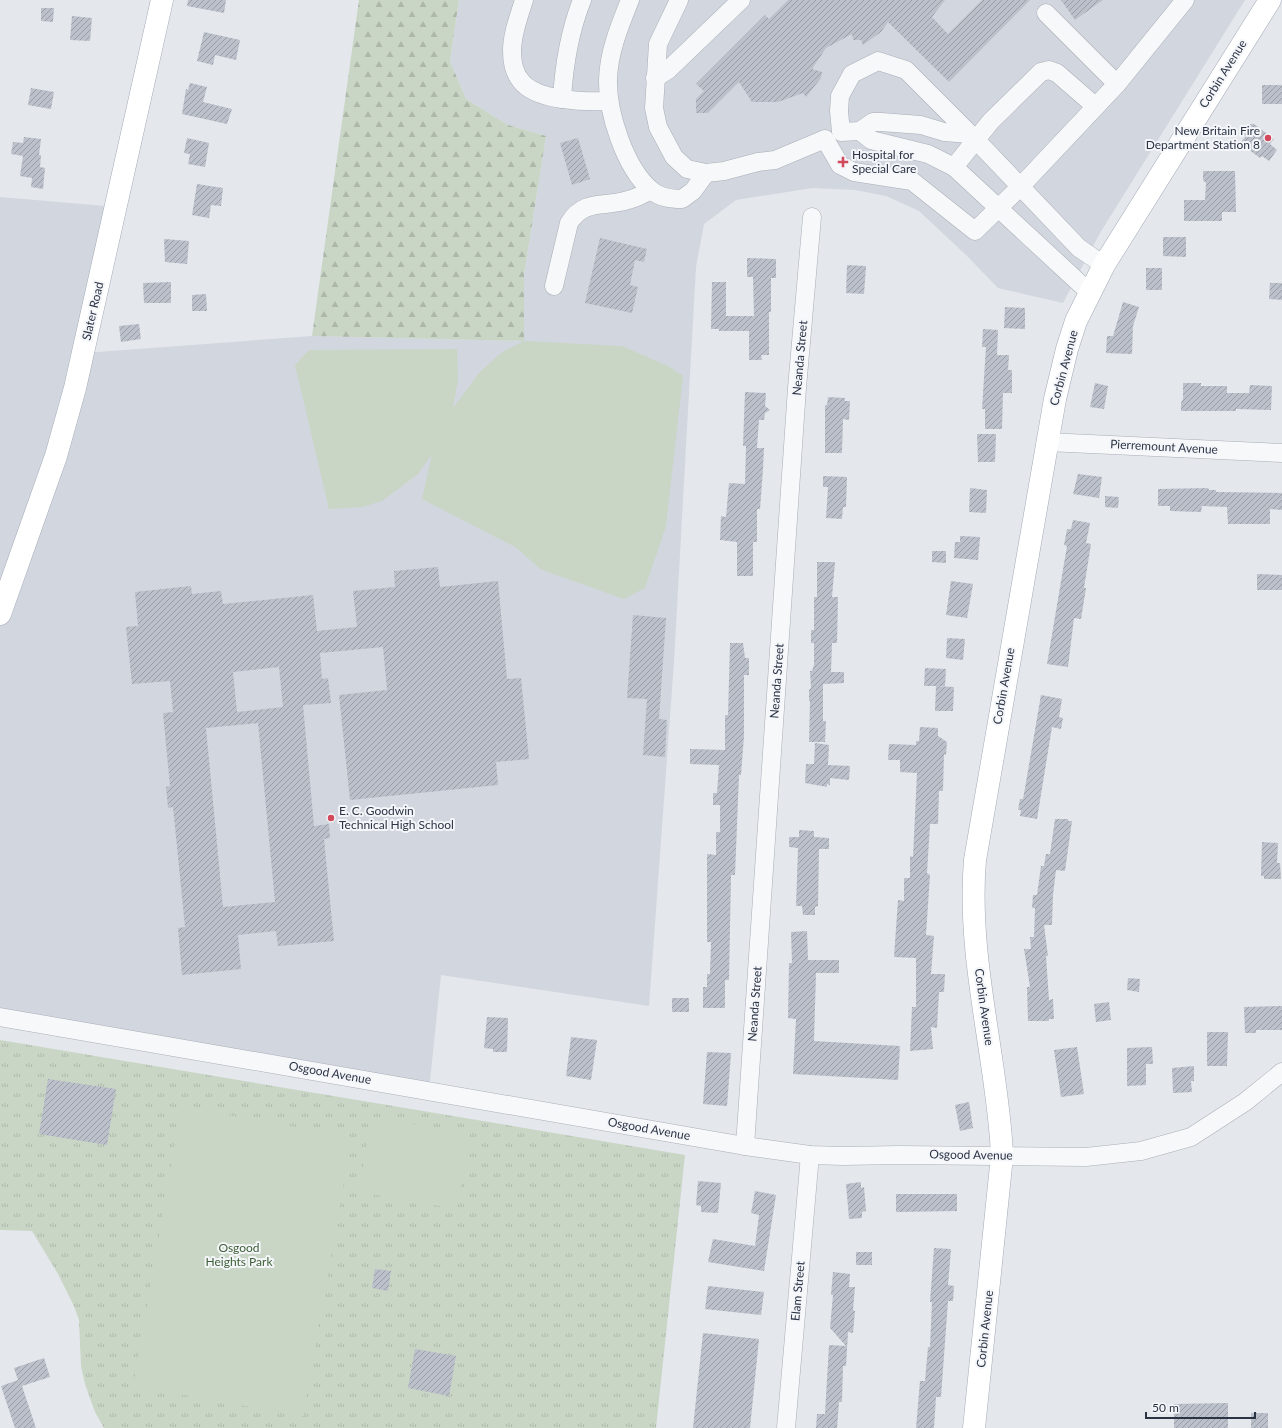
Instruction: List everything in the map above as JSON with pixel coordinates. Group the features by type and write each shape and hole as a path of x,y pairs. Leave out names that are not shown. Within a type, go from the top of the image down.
{"main road":[{"name":"Slater Road","path":"0,614 56,456 75,388 162,0"},
{"name":"Corbin Avenue","path":"974,1428 1002,1156 1000,1120 974,927 973,882 978,836 1055,399 1067,349 1076,321 1089,292 1104,265 1270,0"}],"street":[{"path":"524,0 515,30 512,51 514,66 521,81 536,91 562,99 609,101"},
{"path":"562,99 564,62 573,22 582,0"},
{"path":"630,0 616,37 608,78 609,101 619,139 636,171 651,190 666,198 682,199 693,191 706,172"},
{"path":"679,0 658,44 654,108 658,128 665,142 674,157 687,169 706,172 775,160 841,132 860,131 873,122 921,125 944,132 973,136"},
{"path":"655,78 668,70 741,0"},
{"path":"824,139 840,165 854,172 912,181 975,231 1000,208 1117,84 1185,0"},
{"path":"1046,13 1117,84"},
{"path":"841,132 839,111 840,96 852,74 878,61 906,70 973,136 1079,248 1104,265"},
{"path":"954,167 973,136 1041,72 1050,70 1057,73 1095,106"},
{"path":"860,131 871,140 928,154 954,167 1089,292"},
{"path":"554,286 569,223 574,215 580,210 592,205 627,201 651,190"},
{"name":"Neanda Street","path":"745,1146 797,388 812,217"},
{"name":"Pierremount Avenue","path":"1047,442 1282,453"},
{"name":"Osgood Avenue","path":"0,1017 745,1146 810,1155 1086,1157 1133,1152 1190,1137 1245,1102 1282,1072"},
{"name":"Elam Street","path":"786,1428 810,1155"}],"shaded area":[{"name":"E. C. Goodwin Technical High School","path":"459,0 1245,0 1100,233 1063,303 998,288 967,256 919,211 886,196 855,190 812,188 736,200 704,224 696,267 674,662 649,1006 441,975 429,1091 0,1017 0,197 117,207 84,353 312,336 524,341 524,275 546,136 508,125 466,99 450,61"}],"green space":[{"path":"359,0 459,0 450,61 466,99 508,125 546,136 524,275 524,341 312,336"},
{"path":"524,341 622,346 668,366 683,376 666,526 645,588 624,599 540,569 517,548 422,499 432,454 418,474 382,501 362,507 329,509 295,365 309,350 457,349 458,380 453,408 479,373 502,352"},
{"name":"Osgood Heights Park","path":"0,1040 685,1155 656,1428 104,1428 95,1412 85,1384 81,1366 79,1320 74,1306 58,1274 32,1231 0,1230"},
{"path":"182,1107 352,1137 303,1416 133,1386"},
{"path":"372,1117 470,1134 457,1209 359,1192"}],"building":[{"path":"188,0 226,0 224,13 187,6"},
{"path":"788,0 945,0 932,17 948,34 982,0 1030,0 949,82 888,22 881,32 863,45 861,40 853,40 852,34 826,48 812,69 822,72 821,78 806,97 803,93 778,102 752,102 739,82 708,113 696,113 696,99 704,91 696,84 765,15 769,19"},
{"path":"1061,0 1103,0 1075,20"},
{"path":"41,8 54,8 53,22 41,21"},
{"path":"72,16 92,18 90,41 70,40"},
{"path":"204,32 240,40 236,60 215,55 213,65 197,61"},
{"path":"190,83 207,87 203,102 232,109 227,124 182,114 186,89 188,90"},
{"path":"1262,85 1282,85 1282,104 1262,104"},
{"path":"31,88 54,92 51,109 28,105"},
{"path":"1250,124 1254,124 1274,139 1270,144 1277,150 1269,161 1262,156 1260,158 1240,143 1246,136 1242,133"},
{"path":"24,137 41,139 39,155 41,155 40,167 45,168 43,189 31,187 32,178 20,176 23,156 11,154 13,142 23,143"},
{"path":"187,138 209,143 205,167 188,164 190,154 184,153"},
{"path":"578,138 590,179 572,185 560,143"},
{"path":"1203,171 1235,171 1236,212 1222,212 1222,221 1184,221 1184,200 1205,200 1206,183 1203,180"},
{"path":"197,184 223,188 221,206 211,205 209,218 192,215"},
{"path":"1163,237 1186,237 1186,257 1163,256"},
{"path":"600,238 647,249 644,262 635,260 630,285 638,287 632,313 585,303"},
{"path":"164,239 189,241 187,264 165,262"},
{"path":"747,258 776,259 776,278 771,278 769,355 761,355 762,360 749,360 749,331 719,331 719,329 711,329 712,282 726,282 726,316 754,316 753,277 747,277"},
{"path":"847,265 866,266 864,294 846,293"},
{"path":"1146,268 1162,268 1162,290 1146,290"},
{"path":"171,282 171,303 144,303 143,283"},
{"path":"1270,283 1282,283 1282,300 1269,299"},
{"path":"206,294 207,311 192,311 192,295"},
{"path":"1123,302 1139,307 1133,326 1132,354 1106,353 1107,336 1113,336"},
{"path":"1005,307 1025,308 1025,329 1004,328"},
{"path":"139,324 141,339 121,342 119,326"},
{"path":"983,329 998,330 997,355 1009,355 1008,370 1012,370 1012,393 1003,393 1002,429 985,429 985,409 982,409 986,347 982,347"},
{"path":"1095,383 1108,386 1104,409 1090,407"},
{"path":"1183,383 1201,383 1201,386 1227,386 1227,393 1249,393 1250,385 1272,386 1271,410 1236,409 1236,411 1181,411"},
{"path":"745,392 766,393 765,406 770,410 765,413 764,420 759,420 757,448 764,448 760,509 757,509 757,542 753,542 753,576 737,576 737,542 720,540 721,516 726,517 729,483 745,484 746,446 743,446"},
{"path":"828,397 845,398 845,401 850,401 849,420 843,419 842,453 825,453 825,405 827,405"},
{"path":"977,434 996,434 995,462 978,462"},
{"path":"1078,474 1102,477 1099,498 1073,494"},
{"path":"823,476 847,477 846,507 843,507 842,519 826,518 828,487 823,487"},
{"path":"970,488 987,490 986,513 969,512"},
{"path":"1208,488 1209,490 1216,490 1216,492 1282,493 1282,510 1270,509 1270,524 1228,524 1227,507 1202,506 1201,512 1170,511 1170,506 1158,506 1158,489"},
{"path":"1105,496 1119,497 1118,508 1105,507"},
{"path":"1073,520 1090,523 1086,543 1091,544 1081,619 1074,618 1068,667 1047,664 1067,546 1064,545 1067,529 1071,529"},
{"path":"960,536 980,537 978,560 954,558 955,542 960,542"},
{"path":"932,551 946,551 946,563 932,562"},
{"path":"817,562 835,562 832,597 838,597 837,643 832,643 831,672 844,672 844,683 823,684 823,721 826,721 825,742 809,742 809,690 811,688 810,671 812,671 814,665 814,643 811,643 811,630 814,630 814,597 817,597"},
{"path":"438,567 440,587 498,581 507,679 521,678 529,759 496,762 498,785 350,800 339,695 387,690 383,647 320,653 322,679 328,678 331,703 303,705 314,826 329,824 330,838 324,839 334,941 278,946 276,931 238,935 241,969 182,975 178,928 185,927 173,807 168,808 166,787 170,786 163,713 173,712 170,681 132,684 126,627 138,626 135,592 191,586 192,594 221,591 223,604 313,595 317,631 357,627 353,591 395,587 394,571","holes":["279,667 283,707 237,712 233,672","258,723 275,902 223,907 206,728"]},
{"path":"1257,574 1282,575 1282,590 1257,590"},
{"path":"951,581 973,584 967,618 946,615"},
{"path":"633,615 666,618 659,719 667,720 665,757 643,755 647,699 627,698"},
{"path":"947,638 965,639 963,660 946,658"},
{"path":"730,643 743,643 745,658 749,658 749,675 744,675 744,736 741,775 739,775 735,875 731,875 729,980 725,980 725,1008 703,1008 703,987 707,987 707,974 710,974 711,942 707,942 707,854 716,855 716,832 720,832 720,805 713,805 713,793 717,793 719,765 690,764 690,749 725,750 725,715 728,715"},
{"path":"925,668 946,669 945,686 924,686"},
{"path":"936,686 954,687 953,711 935,711"},
{"path":"1041,695 1062,699 1059,717 1063,718 1061,729 1052,727 1037,819 1020,816 1021,810 1018,810 1020,799 1023,799"},
{"path":"920,727 938,728 938,736 947,742 946,755 944,754 943,791 939,791 938,824 930,824 927,873 930,875 926,935 934,936 931,974 945,974 944,992 939,992 937,1028 931,1027 933,1049 910,1051 912,1007 916,1007 916,958 894,957 898,900 904,901 904,878 910,878 910,856 913,857 917,773 900,772 900,760 888,760 889,744 916,745 916,741 919,741"},
{"path":"815,743 829,745 828,765 850,766 849,780 830,778 830,785 827,784 827,787 805,783 806,764 814,764"},
{"path":"1055,819 1068,819 1068,821 1072,821 1065,871 1056,870 1052,925 1044,925 1048,956 1046,956 1049,1000 1053,999 1054,1019 1049,1019 1049,1021 1028,1021 1027,987 1030,987 1024,949 1031,949 1030,937 1034,937 1035,908 1032,908 1033,895 1037,895 1041,866 1044,866 1046,854 1050,854"},
{"path":"799,830 814,831 814,837 829,838 829,849 819,849 818,906 815,907 815,915 803,915 802,906 796,906 798,848 789,847 789,837 799,837"},
{"path":"1262,842 1278,843 1277,863 1280,863 1281,879 1264,879 1264,876 1261,876"},
{"path":"807,931 808,960 839,960 839,973 816,973 814,1041 900,1046 898,1080 793,1074 796,1019 788,1018 789,963 792,963 791,932"},
{"path":"1128,978 1140,979 1139,992 1127,990"},
{"path":"672,998 689,998 689,1012 672,1012"},
{"path":"1109,1002 1111,1020 1096,1022 1094,1004"},
{"path":"1282,1006 1282,1030 1256,1030 1256,1033 1245,1033 1244,1007"},
{"path":"487,1017 508,1018 507,1052 493,1052 493,1049 484,1048"},
{"path":"1207,1032 1228,1032 1227,1066 1207,1066"},
{"path":"571,1037 597,1040 591,1080 566,1076"},
{"path":"1077,1047 1084,1094 1061,1097 1054,1050"},
{"path":"1152,1047 1153,1064 1146,1064 1146,1085 1127,1086 1127,1048"},
{"path":"707,1052 731,1053 727,1106 703,1104"},
{"path":"1194,1066 1194,1081 1191,1081 1192,1092 1173,1093 1172,1068"},
{"path":"48,1079 116,1089 107,1145 39,1134"},
{"path":"969,1102 973,1128 960,1131 955,1105"},
{"path":"698,1181 721,1183 718,1213 701,1212 701,1206 696,1205"},
{"path":"861,1182 861,1188 864,1187 866,1211 862,1212 862,1218 849,1219 846,1184"},
{"path":"755,1191 776,1195 764,1271 708,1262 713,1239 755,1246 759,1215 751,1213"},
{"path":"896,1194 957,1194 957,1211 896,1212"},
{"path":"934,1248 951,1249 948,1285 954,1286 953,1301 948,1301 941,1397 936,1397 934,1428 916,1428 920,1381 925,1381 928,1347 930,1347 932,1302 930,1302"},
{"path":"856,1252 872,1252 872,1265 856,1265"},
{"path":"375,1269 391,1271 388,1291 372,1288"},
{"path":"833,1272 850,1274 849,1287 855,1287 853,1333 848,1332 846,1366 843,1366 842,1402 839,1402 837,1428 816,1428 817,1414 825,1414 829,1345 846,1346 830,1328 833,1295 831,1295"},
{"path":"708,1286 764,1292 761,1315 705,1309"},
{"path":"703,1333 759,1339 750,1428 693,1428"},
{"path":"415,1349 456,1356 449,1396 408,1388"},
{"path":"44,1358 50,1377 22,1386 36,1428 15,1428 1,1386 18,1380 14,1368"},
{"path":"1228,1403 1228,1428 1174,1428 1174,1404"},
{"path":"1251,1413 1268,1413 1268,1428 1251,1428"}],"place":[{"name":"New Britain Fire Department Station 8","path":"1268,138"},
{"name":"Hospital for Special Care","path":"843,162"},
{"name":"E. C. Goodwin Technical High School","path":"331,818"}]}
